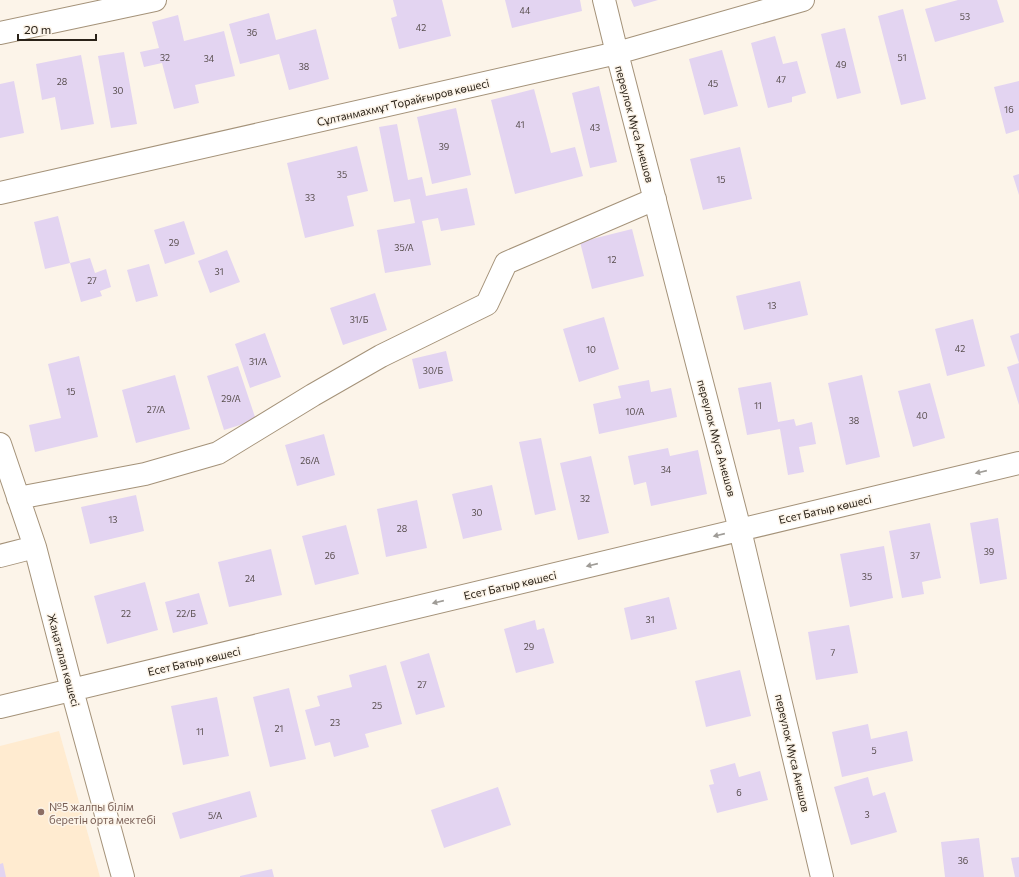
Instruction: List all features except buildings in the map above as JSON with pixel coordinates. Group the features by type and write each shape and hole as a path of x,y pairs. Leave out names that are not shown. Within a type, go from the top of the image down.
{"street":[{"path":"0,33 155,0"},
{"name":"переулок Муса Анешов","path":"604,0 740,530 822,877"},
{"name":"Сұлтанмахмұт Торайғыров көшесі","path":"0,193 617,53 803,0"},
{"path":"18,498 145,474 218,453 381,356 486,304 506,263 655,199"},
{"name":"Жаңаталап көшесі","path":"0,444 35,548 123,877"},
{"name":"Есет Батыр көшесі","path":"0,707 1019,463"},
{"path":"0,556 35,548"}],"shaded area":[{"name":"№5 жалпы білім беретін орта мектебі","path":"59,731 100,877 0,877 0,746"}],"place":[{"name":"№5 жалпы білім беретін орта мектебі","path":"41,812"}]}
